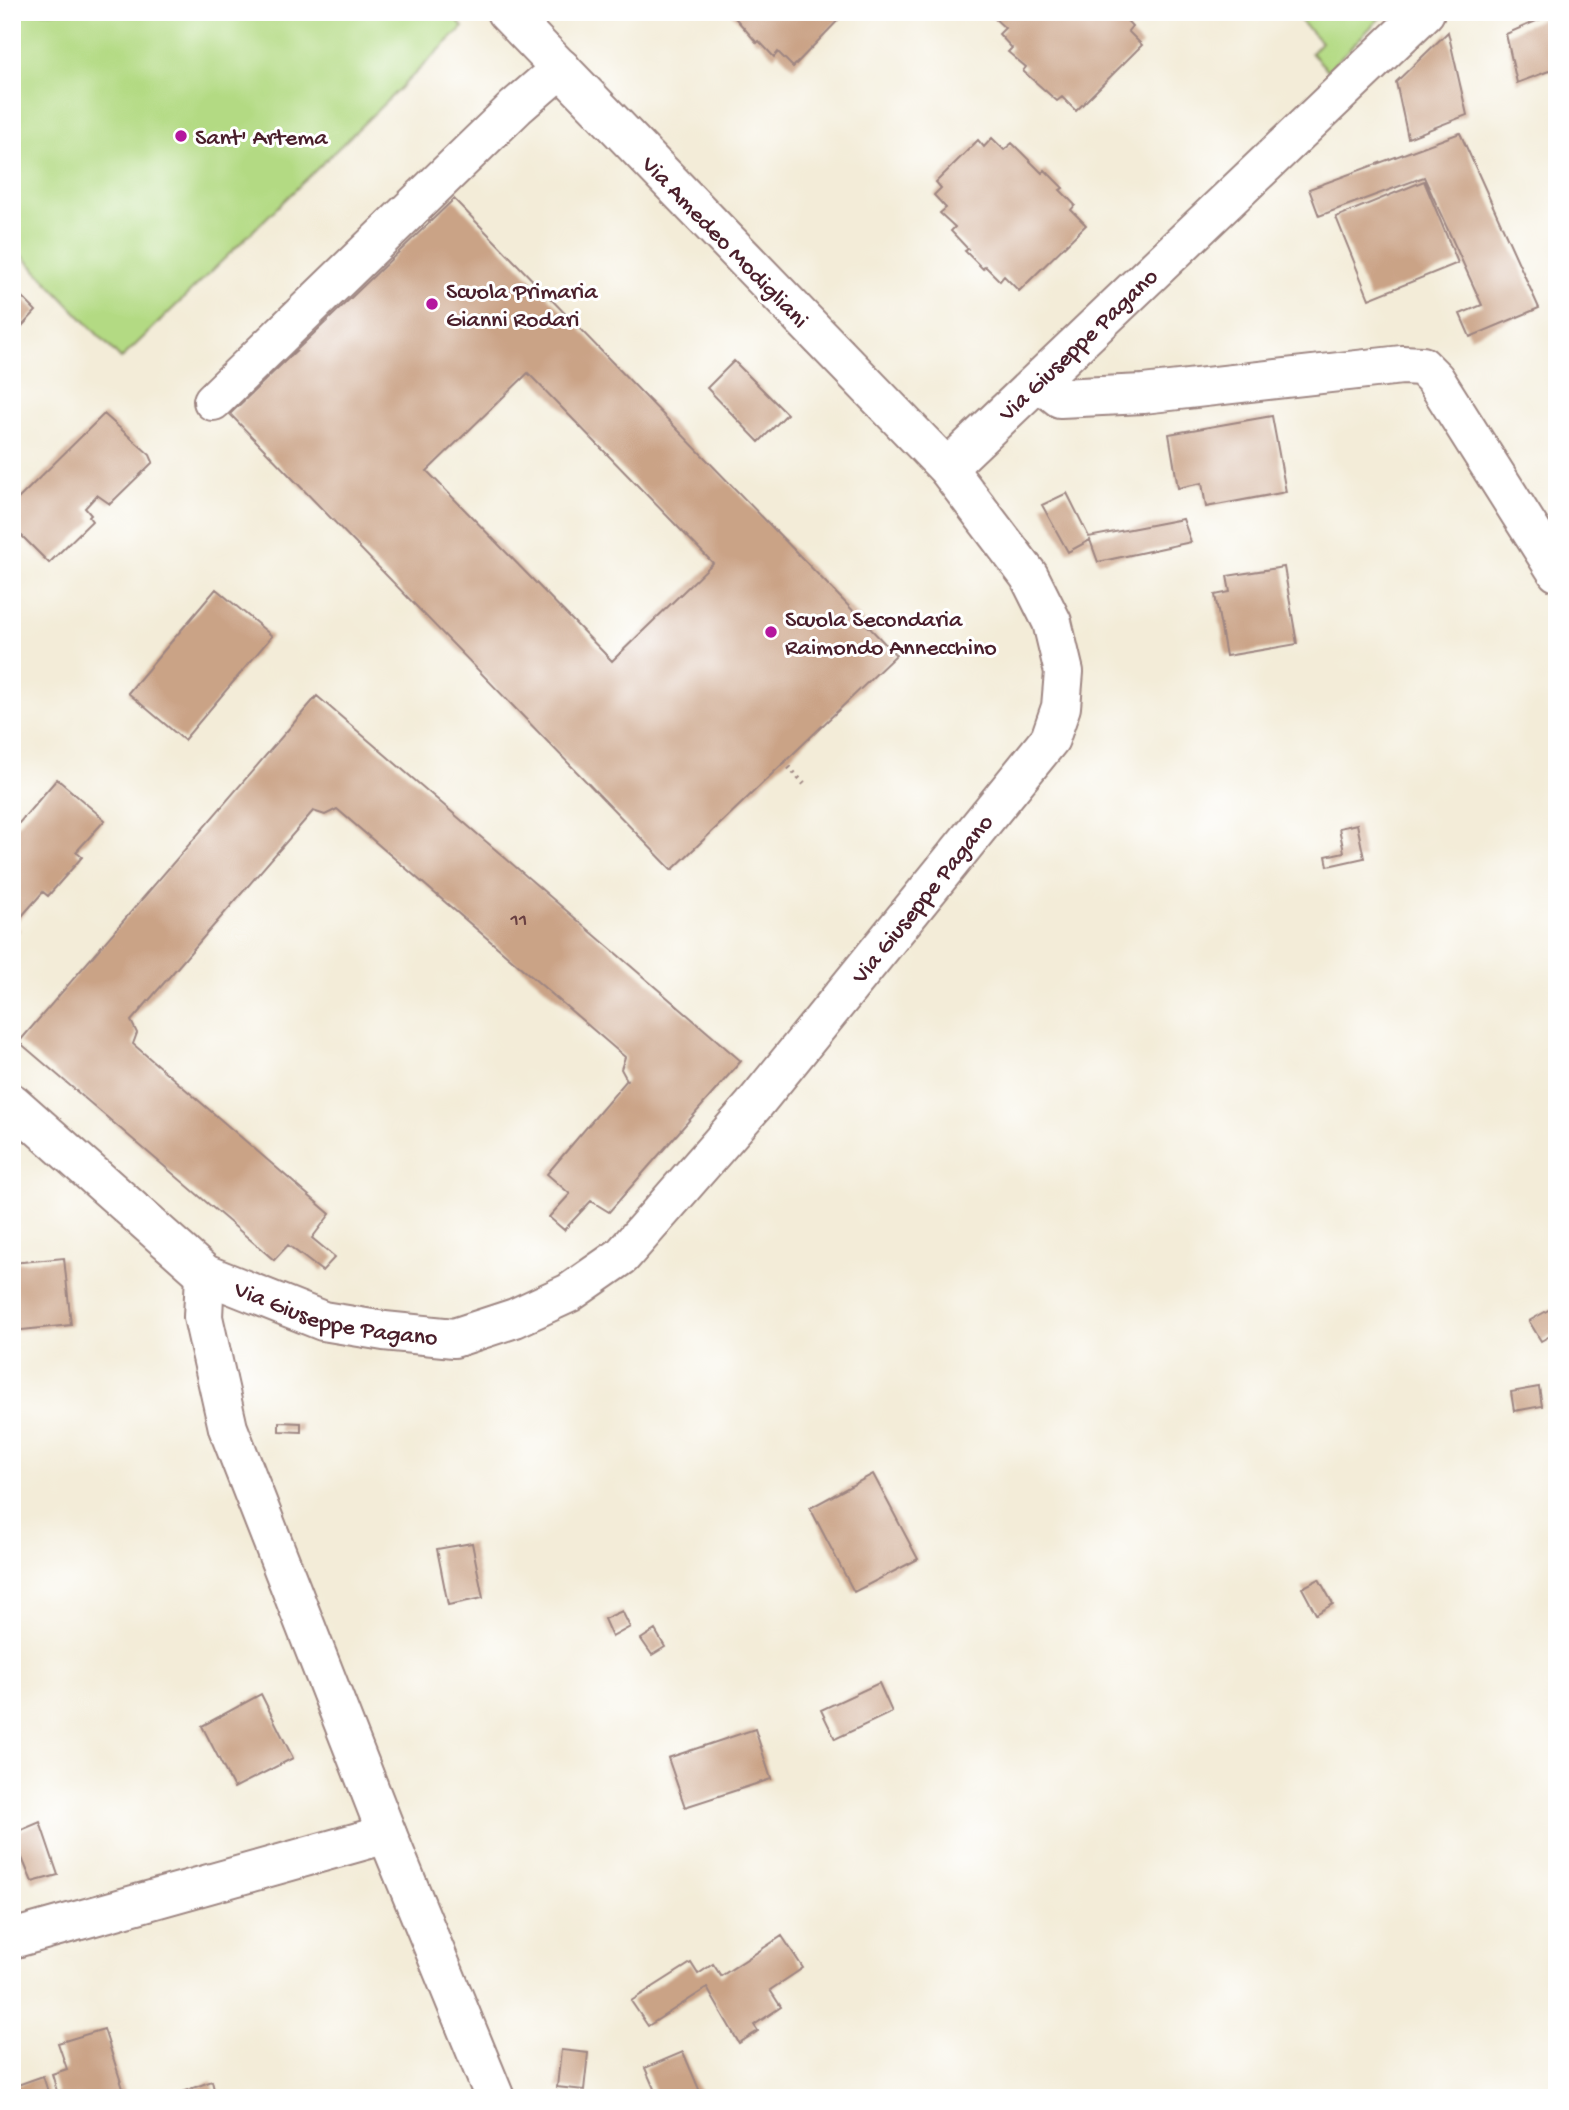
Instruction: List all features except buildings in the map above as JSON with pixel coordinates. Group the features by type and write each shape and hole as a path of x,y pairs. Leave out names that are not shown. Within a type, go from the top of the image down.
{"street":[{"name":"Via Amedeo Modigliani","path":"506,12 947,468"},
{"name":"Via Giuseppe Pagano","path":"12,1103 205,1274 323,1321 454,1338 514,1318 569,1293 622,1256 753,1106 1051,739 1061,707 1064,671 1052,622 1029,576 947,468 1425,12"},
{"path":"213,401 516,107 561,68"},
{"path":"1040,382 1060,398 1143,394 1402,365 1422,366 1435,379 1547,535 1557,572"},
{"path":"205,1274 203,1317 228,1428 387,1834 495,2098"},
{"path":"12,1939 387,1834"}],"path":[{"path":"784,762 804,784"}],"green space":[{"name":"Sant' Artema","path":"12,12 449,12 463,27 121,359 12,245"},
{"path":"1292,12 1386,12 1328,70 1311,53 1321,42"}],"place":[{"name":"Sant' Artema","path":"181,136"},
{"name":"Scuola Primaria Gianni Rodari","path":"432,304"},
{"name":"Scuola Secondaria Raimondo Annecchino","path":"771,632"}]}
